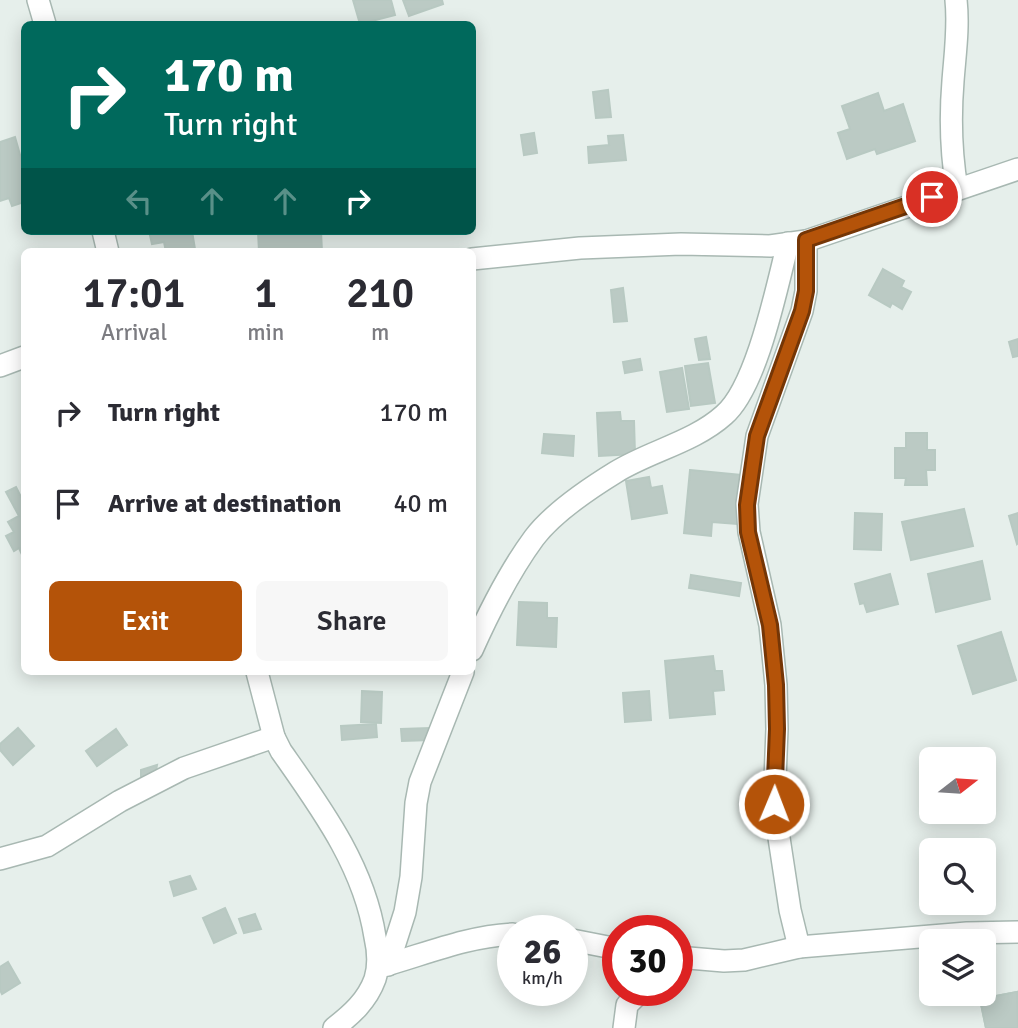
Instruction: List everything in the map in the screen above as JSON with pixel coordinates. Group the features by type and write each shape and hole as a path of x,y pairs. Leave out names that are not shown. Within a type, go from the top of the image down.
{"street":[{"path":"38,0 44,21"},
{"path":"956,0 951,135 957,189"},
{"path":"476,259 593,247 681,244 770,246 797,242 1018,169"},
{"path":"476,641 487,616 535,537 565,509 616,472 701,430 725,415 739,396 761,346 797,242"},
{"path":"797,242 806,291 802,311 757,436 747,505 748,532 770,625 777,729 774,804 790,910 799,947"},
{"path":"0,366 21,358"},
{"path":"258,675 274,737 324,813 362,886 382,966"},
{"path":"334,1028 362,1003 382,966 405,912 420,782 462,675"},
{"path":"0,859 47,846 120,801 184,768 274,737"},
{"path":"693,959 744,960 799,947 967,933 1018,932"},
{"path":"382,966 459,943 497,935"},
{"path":"624,1028 627,1006"}],"building":[{"path":"353,0 391,0 395,15 359,21"},
{"path":"403,0 442,0 443,4 409,16"},
{"path":"608,90 611,117 596,118 593,92"},
{"path":"878,93 884,111 903,104 915,141 877,154 875,149 847,159 838,133 850,129 842,106"},
{"path":"534,133 537,153 524,155 521,135"},
{"path":"623,135 626,160 589,163 588,147 609,145 608,136"},
{"path":"15,137 21,158 21,203 12,206 9,198 0,201 0,142"},
{"path":"150,235 193,235 195,248 165,248 164,242 152,244"},
{"path":"258,235 321,235 322,248 259,248"},
{"path":"883,269 904,281 901,287 911,292 902,309 892,303 890,307 869,295"},
{"path":"623,288 627,321 614,322 611,290"},
{"path":"706,337 710,359 699,360 695,339"},
{"path":"1018,339 1018,356 1013,357 1009,342"},
{"path":"640,359 642,370 625,373 623,362"},
{"path":"708,363 715,403 691,406 685,366"},
{"path":"682,368 689,409 667,412 660,372"},
{"path":"620,412 621,421 634,421 635,454 599,456 597,413"},
{"path":"906,433 927,433 927,450 935,450 935,470 926,470 927,485 905,485 906,478 895,478 895,448 906,448"},
{"path":"544,434 574,436 573,456 542,453"},
{"path":"690,470 741,475 737,524 712,522 711,536 684,533"},
{"path":"649,477 651,488 662,486 667,513 632,519 626,481"},
{"path":"16,487 21,497 21,552 19,548 14,551 6,536 14,532 8,522 19,516 6,492"},
{"path":"964,509 973,546 911,560 902,522"},
{"path":"855,513 882,514 881,550 854,549"},
{"path":"1018,513 1018,543 1017,544 1009,516"},
{"path":"982,561 990,599 936,612 928,574"},
{"path":"890,574 898,604 867,612 864,603 860,604 855,584"},
{"path":"691,575 741,583 739,596 689,588"},
{"path":"519,602 547,603 547,618 557,618 556,647 517,645"},
{"path":"1001,632 1016,680 973,694 958,646"},
{"path":"713,656 715,671 722,671 724,690 713,691 715,714 670,718 665,661"},
{"path":"362,691 382,692 381,723 361,722"},
{"path":"649,691 651,720 625,722 623,693"},
{"path":"376,724 377,737 342,740 341,726"},
{"path":"18,728 34,746 13,765 0,750 0,744"},
{"path":"430,728 431,740 402,741 401,729"},
{"path":"116,729 127,745 97,766 86,751"},
{"path":"157,765 155,776 141,782 141,770"},
{"path":"190,876 196,889 174,896 170,882"},
{"path":"225,908 236,933 214,943 203,918"},
{"path":"255,914 261,929 244,933 239,919"},
{"path":"8,962 20,983 2,994 0,967"},
{"path":"1017,992 1018,1028 986,1028 981,1006 996,1006 996,996"},
{"path":"1017,992 1018,1028 986,1028 981,1006 996,1006 996,996"}],"route":[{"path":"774,804 776,685 770,625 748,532 747,505 757,436 802,311 806,291 806,240 932,197"}]}
